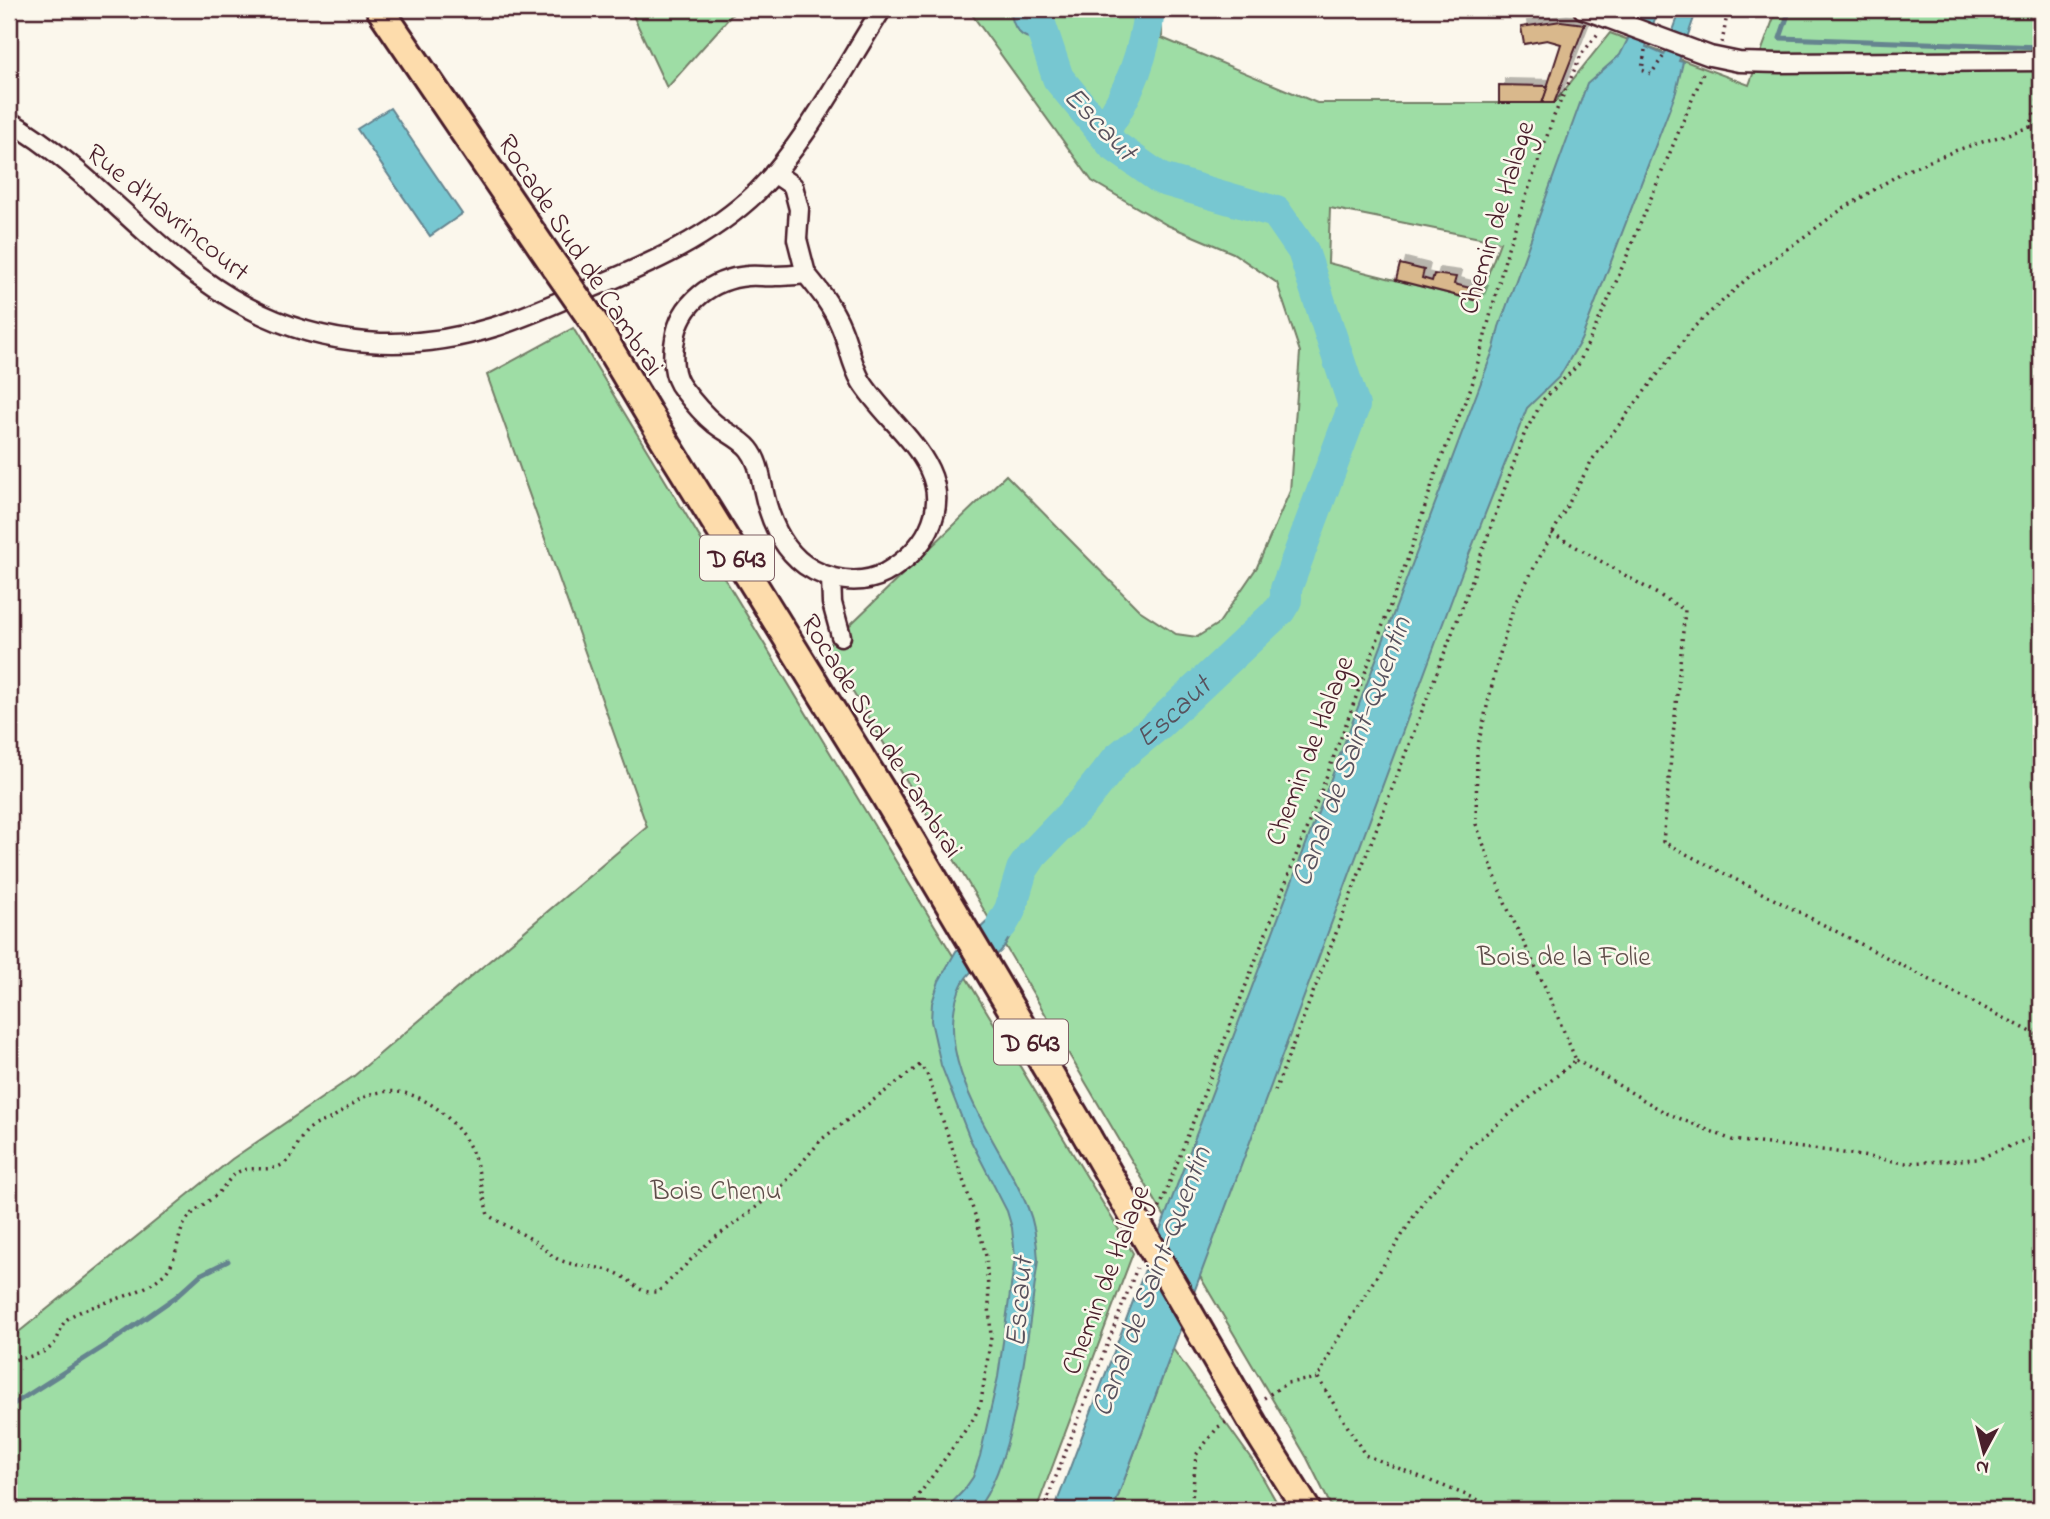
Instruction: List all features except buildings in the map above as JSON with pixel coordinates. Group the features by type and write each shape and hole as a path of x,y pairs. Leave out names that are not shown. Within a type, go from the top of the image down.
{"highway":[{"name":"Rocade Sud de Cambrai","path":"380,9 593,321 883,793 1081,1126 1258,1432 1307,1510"}],"street":[{"name":"Rue d'Havrincourt","path":"9,121 62,157 173,255 230,297 262,314 293,327 360,342 394,344 440,340 497,326 644,266 694,241 730,216 774,173 882,9"},
{"path":"1583,9 1613,16 1712,57 1780,64 2041,61"},
{"path":"774,173 793,186 799,209 797,239 806,274 826,299 841,327 852,366 867,390 928,464 936,486 936,514 922,543 899,564 883,574 855,581 831,578 804,565 779,538 767,507 758,465 749,448 713,423 680,387 672,357 676,327 686,306 721,282 749,275 806,274"},
{"path":"831,578 832,603 841,636"}],"path":[{"path":"1275,1091 1463,606 1525,432 1544,400 1578,365 1712,57 1728,9"},
{"name":"Chemin de Halage","path":"1154,1224 1326,778 1412,547 1437,469 1472,385 1508,248 1554,116 1581,55 1613,16"},
{"path":"1646,47 1642,70 1651,74 1665,56"},
{"path":"2029,127 2041,91"},
{"path":"2041,126 2029,127 1957,150 1903,173 1841,210 1751,275 1694,327 1592,460 1514,605 1477,749 1476,824 1505,903 1576,1060 1664,1112 1732,1140 1906,1163 1977,1159 2041,1134"},
{"path":"1552,533 1685,610 1663,842 2041,1037"},
{"path":"1318,1378 1334,1345 1422,1203 1471,1146 1576,1060"},
{"path":"9,1361 44,1352 57,1340 59,1328 71,1316 138,1292 166,1273 176,1255 180,1233 187,1219 239,1171 270,1170 286,1162 305,1133 371,1094 392,1091 412,1094 432,1105 455,1125 474,1156 488,1214 501,1224 533,1240 561,1261 621,1275 643,1293 658,1292 709,1242 782,1186 822,1139 920,1065 927,1074 976,1217 986,1256 991,1337 981,1402 974,1418 908,1510"},
{"name":"Chemin de Halage","path":"1043,1510 1141,1258"},
{"path":"1264,1398 1287,1383 1318,1378"},
{"path":"1318,1378 1365,1455 1504,1510"},
{"path":"1191,1510 1196,1455 1218,1427 1229,1420"}],"green space":[{"path":"630,9 737,9 667,88"},
{"name":"Bois de la Folie","path":"968,9 1011,9 1011,15 1044,13 1043,9 1162,9 1162,38 1317,103 1554,103 1610,33 1749,85 1777,9 2041,9 2041,1510 1333,1510 1307,1458 945,844 826,648 1006,475 1139,610 1176,634 1197,637 1219,623 1257,567 1290,491 1300,352 1277,283 1233,253 1167,225 1092,181","holes":["1330,208 1500,242 1478,301 1328,263"]},
{"name":"Bois Chenu","path":"573,328 1133,1253 1036,1510 9,1510 9,1340 232,1159 354,1076 647,827 487,375"},
{"path":"1173,1349 1255,1464 1281,1510 1113,1510"}],"water":[{"path":"1011,9 1043,9 1045,30 1041,37 1023,36 1015,27"},
{"name":"Canal de Saint-Quentin","path":"1643,9 1658,9 1646,47 1664,55 1681,9 1697,9 1679,61 1683,62 1676,92 1581,340 1560,376 1527,408 1462,572 1113,1510 1054,1510 1494,348 1499,327 1587,84 1620,55"},
{"path":"390,108 462,214 430,236 357,129"},
{"path":"1007,879 1029,889 1004,947 967,976 959,991 953,1019 955,1047 973,1103 1028,1208 1038,1260 1019,1391 1002,1460 990,1488 976,1510 945,1510 973,1477 980,1456 998,1377 1015,1258 1007,1211 970,1139 941,1065 931,1021 932,1003 939,981 956,951 995,914 1002,902"}],"waterway":[{"name":"Escaut","path":"1002,924 1010,910 1022,870 1032,855 1083,802 1118,758 1158,725 1280,610 1286,600 1286,589 1354,406 1303,251 1276,212 1161,179 1113,145 1058,78 1035,9"},
{"path":"1103,132 1134,74 1144,42 1149,9"},
{"path":"1790,9 1780,38 2041,47"},
{"path":"9,1407 111,1342 177,1296 200,1275 228,1261"}]}
